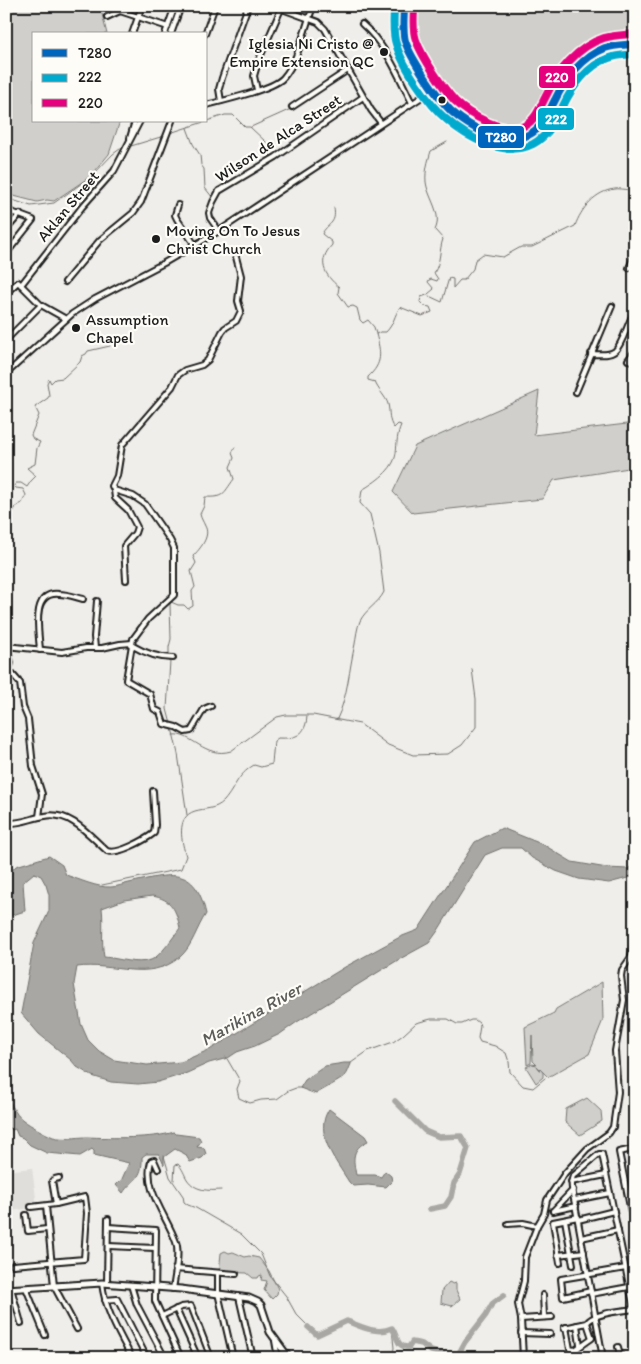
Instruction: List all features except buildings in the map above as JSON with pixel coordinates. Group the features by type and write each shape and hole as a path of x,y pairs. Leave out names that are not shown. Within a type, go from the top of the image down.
{"main road":[{"path":"404,6 403,26 405,41 446,106 464,120 504,139 519,138 541,125 563,85 577,68 600,50 620,45 635,44"},
{"path":"8,1289 104,1283 218,1293 254,1299 261,1305 275,1341 289,1358"}],"street":[{"path":"133,32 142,6"},
{"path":"168,32 168,27 180,6"},
{"path":"206,32 215,6"},
{"path":"220,101 219,89 222,78 248,6"},
{"path":"274,6 318,22 324,29 370,110 381,123"},
{"path":"168,32 175,15 173,7"},
{"path":"208,104 279,82 295,57 313,7"},
{"path":"257,90 254,76 258,62 281,9"},
{"path":"108,17 119,11 168,27"},
{"path":"362,24 375,36 386,53 412,103"},
{"path":"620,45 635,37"},
{"path":"292,107 348,70"},
{"path":"6,374 66,319 94,299 164,263 219,231 434,89"},
{"name":"Wilson de Alca Street","path":"219,231 210,218 209,209 220,191 276,157 363,97"},
{"path":"130,140 134,122"},
{"path":"130,140 139,122"},
{"path":"65,282 100,240 138,207 160,156 172,122"},
{"name":"Aklan Street","path":"6,293 20,284 82,207 114,171 130,140"},
{"path":"178,205 175,215 176,219 195,245"},
{"path":"6,210 33,220 6,254"},
{"path":"6,230 20,214"},
{"path":"629,268 635,256"},
{"path":"126,580 124,548 137,527 128,510 115,498 112,486 116,476 122,445 172,387 178,375 185,370 202,365 208,360 222,332 236,321 241,311 238,301 242,276 236,257"},
{"path":"20,284 41,305 66,319"},
{"path":"6,340 41,305"},
{"path":"576,392 612,306"},
{"path":"591,354 606,354 615,351 635,312"},
{"path":"635,351 628,360 635,362"},
{"path":"114,490 133,496 144,504 174,548 174,594 148,619 132,644 126,680 150,694 154,709 160,712 164,724 171,725 185,732 188,732 195,724 204,709 211,706"},
{"path":"40,650 38,619 39,607 42,601 49,595 56,594 83,599"},
{"path":"95,648 94,637 98,601"},
{"path":"39,817 42,794 32,762 28,719 20,683 8,668 10,663 6,646 62,652 132,644 144,652 172,658"},
{"path":"6,823 23,823 48,815 63,817 72,820 107,851 114,853 142,841 154,833 156,825 153,791"},
{"path":"523,1358 521,1319 518,1304 524,1281 526,1257 537,1226 544,1214 547,1200 553,1189 587,1149 613,1127 618,1092 616,1051 624,1000 621,976 622,970 631,957 635,934"},
{"path":"635,1156 633,1149 619,1152 635,1232"},
{"path":"587,1323 592,1338 580,1345 576,1350 570,1349 565,1328 587,1323 591,1318 595,1317 617,1311 634,1309 601,1154 572,1176 571,1182 575,1200 581,1238 595,1317 603,1358"},
{"path":"158,1169 153,1160 150,1162 149,1170 154,1196 176,1243 173,1289"},
{"path":"571,1182 606,1175"},
{"path":"56,1204 52,1181 59,1178"},
{"path":"573,1190 553,1210 576,1206"},
{"path":"575,1200 610,1193"},
{"path":"14,1265 84,1259 87,1213 85,1197 46,1206 31,1207"},
{"path":"46,1206 54,1286 77,1329"},
{"path":"560,1263 553,1222 614,1211"},
{"path":"26,1215 28,1231 47,1229"},
{"path":"108,1219 108,1246 104,1283 105,1300 118,1333 132,1358"},
{"path":"565,1220 573,1265"},
{"path":"508,1224 523,1223 537,1226"},
{"path":"108,1227 156,1230 155,1301 181,1358"},
{"path":"581,1238 618,1230"},
{"path":"108,1246 155,1248"},
{"path":"558,1256 584,1252"},
{"path":"626,1268 561,1279 563,1297 630,1287"},
{"path":"175,1269 236,1274"},
{"path":"218,1273 218,1293 233,1358"},
{"path":"131,1285 137,1304 165,1358"},
{"path":"26,1288 45,1335"},
{"path":"8,1289 21,1323"},
{"path":"542,1295 544,1316"},
{"path":"239,1296 253,1358"},
{"path":"105,1300 117,1299 146,1358"},
{"path":"162,1316 176,1309 191,1306 211,1358"},
{"path":"176,1309 198,1358"},
{"path":"521,1319 544,1316 552,1317"},
{"path":"577,1325 580,1345"},
{"path":"522,1333 550,1334"},
{"path":"275,1341 278,1358"},
{"path":"618,1347 621,1358"}],"shaded area":[{"path":"6,6 100,6 106,32 32,32 32,122 120,122 109,154 91,176 54,201 37,202 6,194"},
{"path":"404,6 635,6 635,45 608,46 571,73 542,122 531,132 514,138 493,134 450,110 408,48 403,22"},
{"path":"539,391 534,435 635,423 635,467 554,480 542,499 413,513 393,492 415,446"},
{"path":"502,828 544,845 572,862 607,868 628,869 635,863 635,876 609,883 579,879 556,871 532,858 521,848 502,848 485,855 429,943 398,960 280,1034 237,1052 228,1058 158,1082 138,1084 111,1082 92,1076 77,1067 39,1034 21,1013 34,943 49,911 49,895 41,876 34,873 23,882 25,911 6,917 6,877 16,866 49,856 62,865 66,875 100,886 116,887 157,877 179,876 188,880 195,887 206,914 188,948 180,957 168,965 156,969 130,970 90,966 77,967 74,984 81,1024 88,1040 99,1051 114,1060 147,1065 181,1062 211,1049 345,967 400,937 418,930 475,842","holes":["152,896 159,897 172,906 180,928 163,951 155,958 145,961 133,962 104,957 102,908 124,900"]},
{"path":"602,982 603,1020 589,1054 548,1077 543,1072 543,1077 536,1083 526,1067 532,1064 537,1065 533,1061 532,1035 531,1063 527,1065 525,1027 554,1013 556,1009"},
{"path":"351,1063 345,1076 316,1094 300,1088 305,1080 325,1066"},
{"path":"6,1091 20,1117 53,1137 131,1138 174,1132 176,1134 199,1137 201,1141 197,1147 204,1148 206,1154 202,1158 190,1162 185,1154 175,1149 164,1157 164,1165 159,1154 146,1154 142,1157 139,1175 123,1193 116,1185 122,1179 129,1163 94,1155 92,1149 80,1156 47,1153 30,1145 18,1136 15,1129 12,1130 6,1124"},
{"path":"587,1098 601,1111 602,1121 580,1135 565,1122 566,1109"},
{"path":"329,1109 365,1136 368,1141 359,1147 354,1155 356,1175 375,1175 381,1177 385,1171 391,1176 392,1181 386,1187 353,1186 349,1182 328,1147 325,1137 325,1118"},
{"path":"32,1168 37,1205 31,1208 10,1211 6,1171"},
{"path":"225,1251 245,1257 259,1258 269,1271 278,1289 277,1294 272,1299 264,1290 267,1281 261,1280 262,1275 258,1278 253,1278 247,1273 219,1272 221,1253"},
{"path":"449,1282 456,1283 456,1290 460,1299 452,1306 441,1303 442,1290"},
{"path":"393,1349 392,1358 354,1358 354,1353"}],"waterway":[{"path":"6,126 12,109"},
{"path":"251,127 291,109"},
{"path":"208,121 225,115 233,115 245,127 250,127 266,142 271,157"},
{"path":"170,133 204,122"},
{"path":"187,128 193,144 200,155 201,165 204,169 205,188 213,198"},
{"path":"6,130 12,133 6,137"},
{"path":"131,146 164,136"},
{"path":"428,294 434,289 428,282 429,280 437,281 438,279 434,273 438,265 443,239 435,230 437,218 427,188 426,170 431,151 447,142"},
{"path":"6,148 10,153 6,152"},
{"path":"6,198 31,206 54,203 92,176 120,149"},
{"path":"93,177 101,181"},
{"path":"337,719 346,692 359,624 365,613 379,600 384,592 379,553 370,514 360,503 362,490 383,475 392,465 401,425 398,424 394,428 390,419 387,401 375,382 368,380 380,357 376,334 386,332 400,307 422,316 432,312 430,307 424,306 420,302 421,297 427,295 442,302 449,278 453,279 453,288 460,280 464,280 473,269 475,260 483,254 503,257 521,247 532,247 575,226 585,207 601,193 615,189 635,189"},
{"path":"334,208 333,221 322,234 332,242 325,257 324,268 329,278 339,287 338,293 348,307 353,306 357,308 360,320 363,323 368,320 374,327 376,334"},
{"path":"6,528 8,519 12,520 13,517 10,513 22,503 26,495 23,489 14,486 16,483 21,483 27,487 36,476 27,468 35,464 37,448 40,442 33,439 31,435 39,415 35,407 48,398 49,395 47,383 49,379 51,383 55,379 63,378 80,362 82,356 88,351 110,346"},
{"path":"169,656 171,639 170,604 171,602 184,605 188,609 193,606 192,591 195,587 191,571 196,563 193,556 207,534 200,514 204,506 205,497 220,496 234,479 230,467 234,458 232,453 235,447"},
{"path":"170,661 167,709 171,724"},
{"path":"173,735 186,737 206,749 222,752 231,751 277,717 313,715 360,724 388,745 413,755 448,754 462,745 476,727 476,699 472,669"},
{"path":"102,885 181,869 186,856 182,838 182,824 189,814 221,804 243,773 254,765 261,767 272,764 274,741 278,738 290,738 302,732 305,728 307,716"},
{"path":"172,728 187,815"},
{"path":"351,1063 368,1051 393,1042 416,1023 431,1019 448,1019 457,1024 462,1024 475,1020 480,1026 478,1038 480,1042 495,1046 506,1053 510,1072 523,1086 533,1088 545,1078"},
{"path":"226,1057 240,1081 237,1089 239,1098 250,1103 277,1099 288,1091 301,1088"},
{"path":"395,1101 425,1131 439,1137 461,1136 468,1148 460,1174 454,1183 451,1197 445,1206 430,1209"},
{"path":"164,1156 170,1177 183,1196 184,1202 241,1234 261,1254 270,1276 286,1296 296,1314 306,1324"},
{"path":"174,1180 175,1165 178,1164 187,1179 194,1186 207,1190 221,1190"},
{"path":"308,1327 317,1335 347,1321 364,1328 381,1331 392,1328 399,1344 402,1346 409,1347 412,1342 422,1344 431,1351 454,1356 459,1353 492,1304 504,1295"},
{"path":"392,1328 394,1348 392,1358"}],"transit line":[{"name":"222","path":"394,6 394,30 399,53 424,95 439,113 465,133 487,144 499,147 522,148 538,141 551,128 571,91 588,71 601,61 609,58 635,54"},
{"name":"T280","path":"404,6 403,28 408,49 418,67 445,105 458,117 477,129 508,139 528,135 537,129 564,84 589,57 605,48 635,44"},
{"name":"220","path":"414,6 416,40 428,63 445,88 455,101 469,112 488,122 507,128 524,126 532,120 562,69 586,47 604,38 634,34"}],"place":[{"name":"Iglesia Ni Cristo @ Empire Extension QC","path":"384,52"},
{"name":"Moving On To Jesus Christ Church","path":"156,239"},
{"name":"Assumption Chapel","path":"76,328"}],"water label":[{"name":"Marikina River","path":"251,1014"}]}
